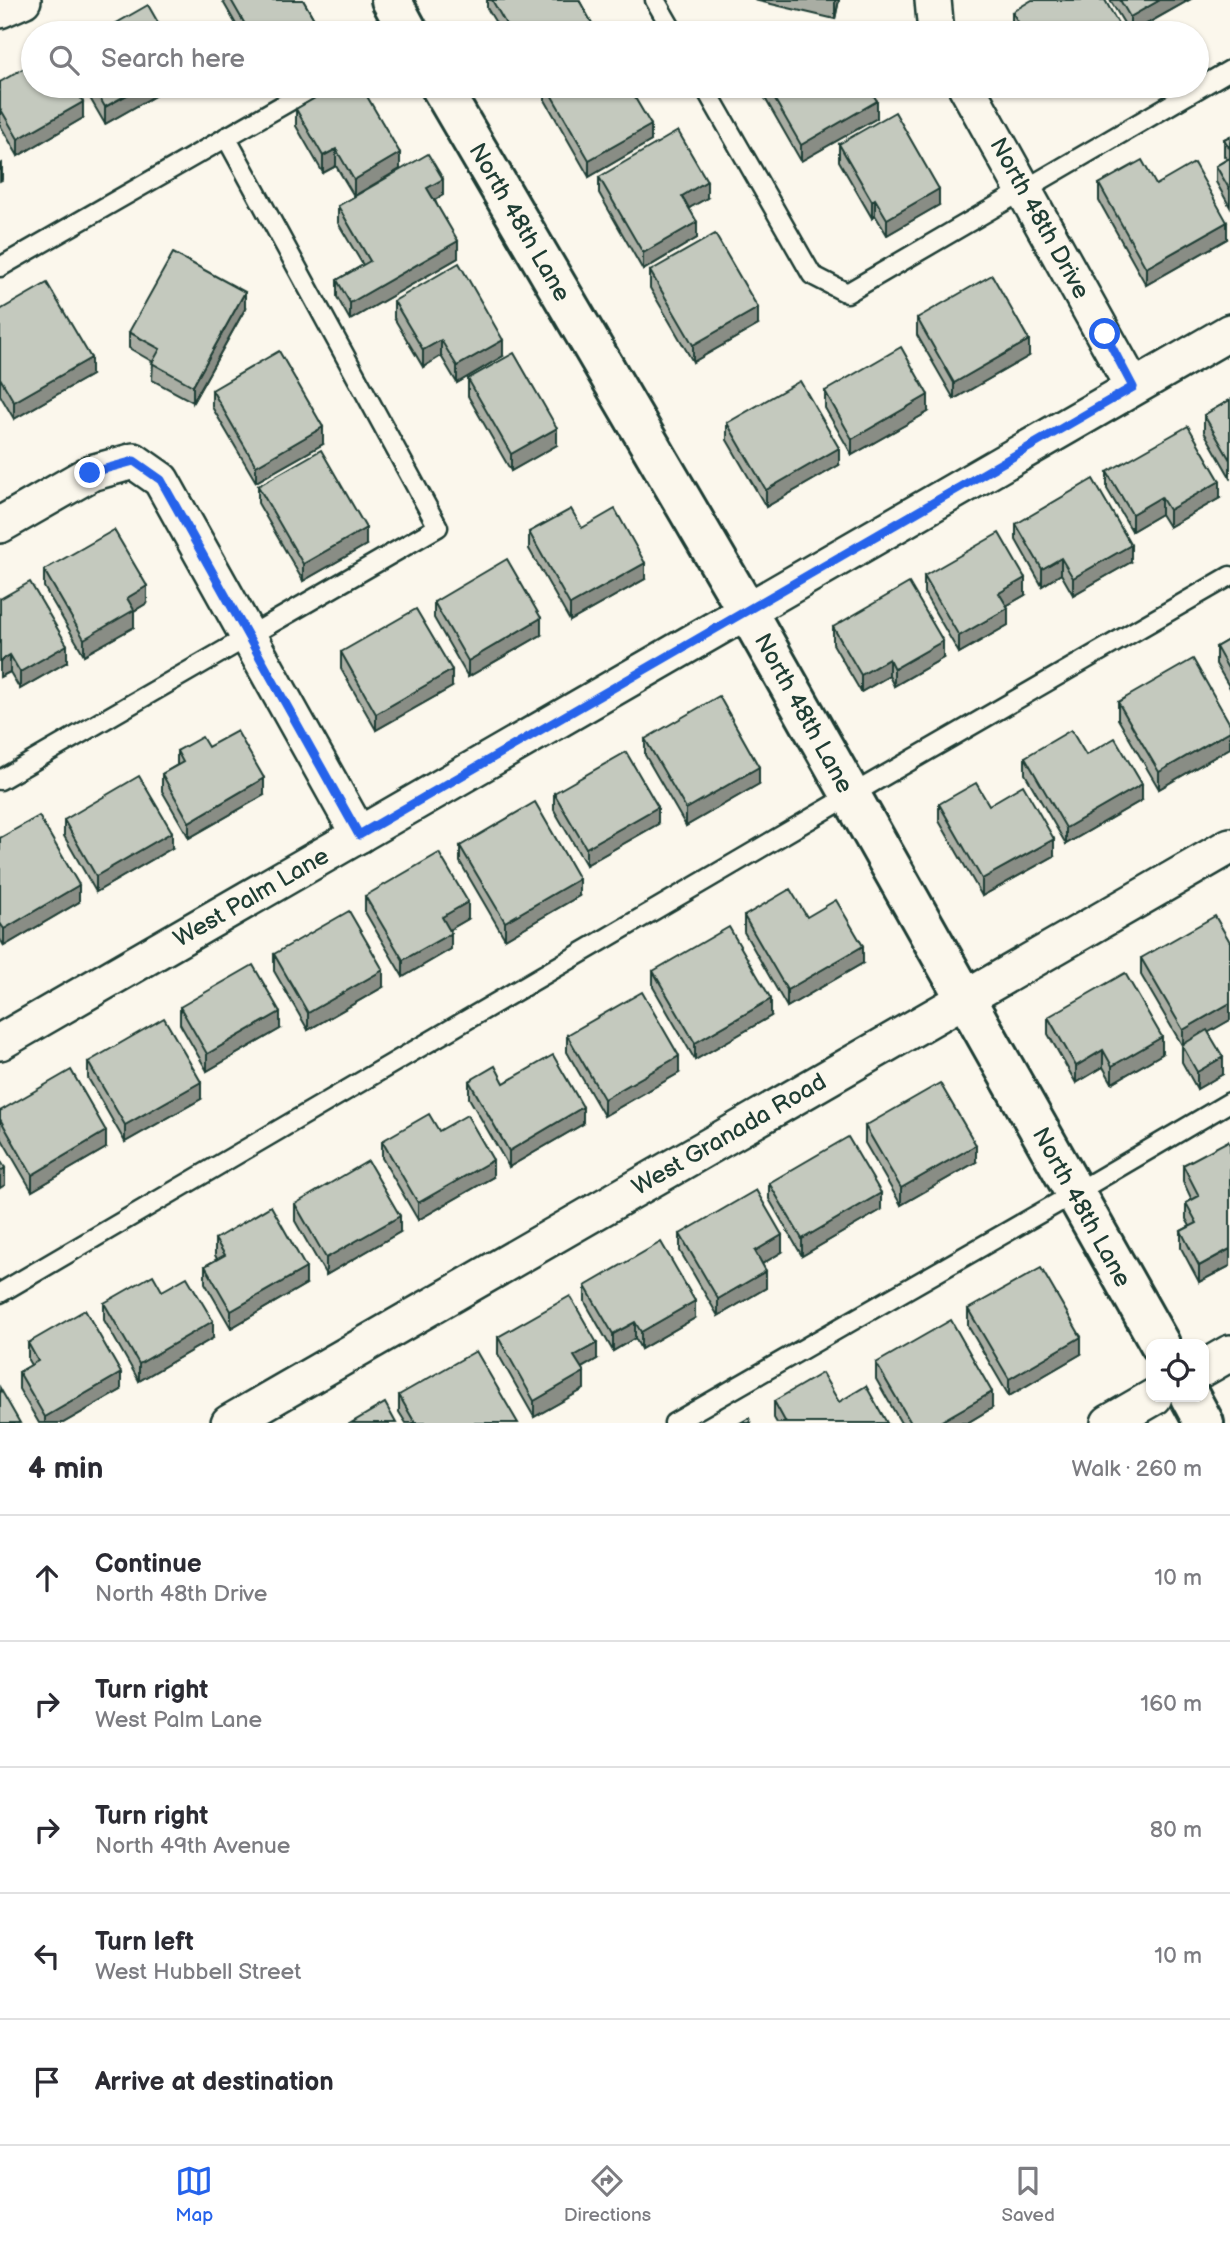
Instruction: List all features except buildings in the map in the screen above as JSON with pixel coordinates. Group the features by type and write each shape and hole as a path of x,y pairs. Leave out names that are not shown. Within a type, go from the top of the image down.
{"street":[{"path":"0,10 23,0"},
{"path":"391,0 402,21"},
{"path":"933,0 935,21"},
{"name":"North 48th Lane","path":"447,98 747,611 1157,1339"},
{"name":"North 48th Drive","path":"972,98 1133,387"},
{"name":"West Palm Lane","path":"0,1042 1230,332"},
{"path":"0,525 90,473 134,461 161,480 359,835"},
{"name":"West Granada Road","path":"229,1423 1230,846"},
{"path":"1209,1365 1230,1353"},
{"path":"1109,1423 1146,1402"},
{"path":"1193,1402 1204,1423"}],"lane":[{"path":"655,0 667,21"},
{"path":"1209,82 1230,70"},
{"path":"0,267 295,98"},
{"path":"711,98 812,275 847,293 1182,98"},
{"path":"0,780 438,527 226,137"},
{"path":"0,1293 1230,576"},
{"path":"674,1423 1230,1102"}],"route":[{"path":"90,473 134,461 161,480 359,835 1133,387 1105,334"}]}
